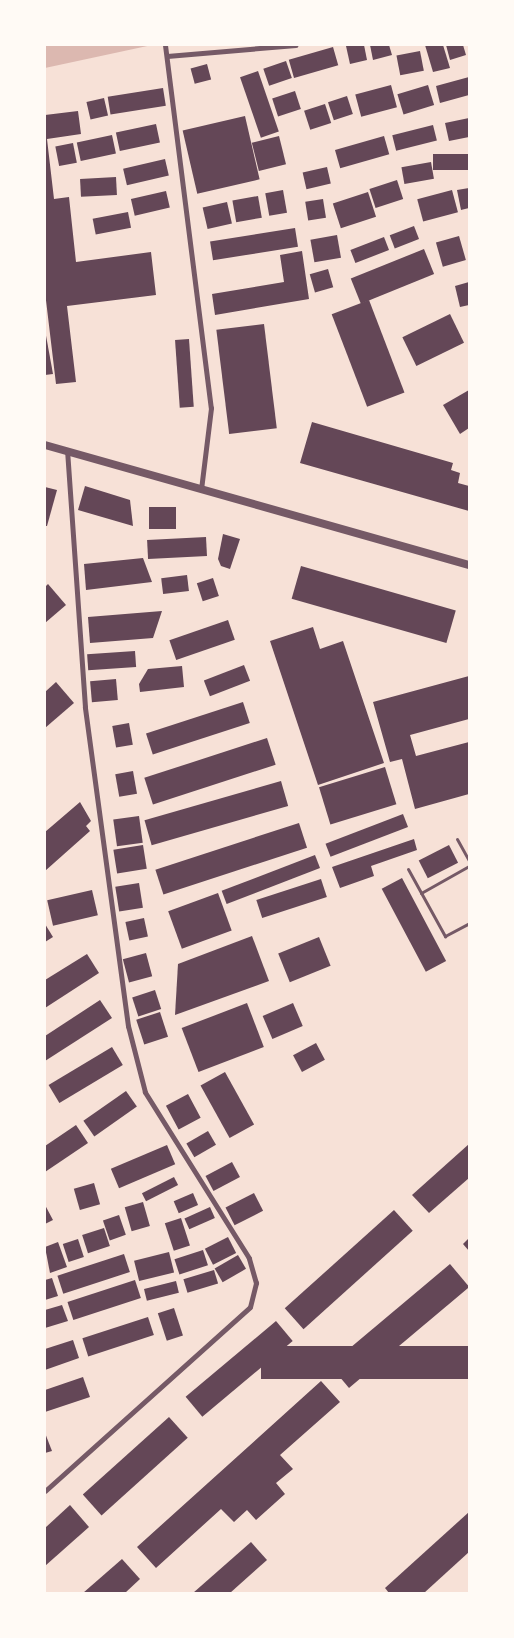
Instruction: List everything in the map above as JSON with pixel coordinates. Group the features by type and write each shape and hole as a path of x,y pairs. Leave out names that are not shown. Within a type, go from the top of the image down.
{"street":[{"path":"165,45 211,408 201,489"},
{"path":"167,56 296,45"},
{"path":"45,445 469,565"},
{"path":"45,1491 250,1308 256,1284 250,1258 145,1092 128,1026 85,707 67,451"}],"lane":[{"path":"457,839 469,862"},
{"path":"421,892 469,866"},
{"path":"408,869 445,936 469,923"}],"shaded area":[{"path":"45,45 152,45 45,68"}],"building":[{"path":"364,45 367,60 350,64 346,46"},
{"path":"370,45 389,45 392,55 373,60"},
{"path":"425,45 443,45 450,68 433,72"},
{"path":"446,45 463,45 466,55 450,60"},
{"path":"333,47 338,65 294,78 289,60"},
{"path":"420,51 424,71 400,75 396,56"},
{"path":"286,61 292,78 269,86 263,69"},
{"path":"207,64 211,79 195,84 191,68"},
{"path":"258,71 279,132 261,138 240,77"},
{"path":"469,77 469,95 440,103 436,86"},
{"path":"391,85 397,107 361,117 355,95"},
{"path":"428,85 434,105 404,114 397,94"},
{"path":"163,88 166,106 111,115 108,97"},
{"path":"295,91 301,109 278,116 272,98"},
{"path":"347,96 353,114 334,120 328,102"},
{"path":"104,98 108,116 91,120 86,102"},
{"path":"325,104 331,123 310,130 304,111"},
{"path":"78,111 81,134 47,139 54,199 69,197 76,262 151,252 156,295 67,306 76,382 56,384 45,292 45,115"},
{"path":"245,116 260,179 197,194 183,130"},
{"path":"469,118 469,137 449,141 445,123"},
{"path":"156,124 160,143 120,151 116,133"},
{"path":"433,125 437,141 396,151 392,135"},
{"path":"112,135 116,154 81,161 77,142"},
{"path":"279,136 286,164 259,171 252,143"},
{"path":"384,136 389,154 340,168 335,150"},
{"path":"73,143 77,163 59,166 55,146"},
{"path":"433,154 469,154 469,170 433,170"},
{"path":"165,159 169,176 127,185 123,169"},
{"path":"431,162 434,179 404,184 401,167"},
{"path":"327,167 331,184 306,189 303,173"},
{"path":"116,177 117,195 81,197 80,179"},
{"path":"397,180 403,199 376,208 369,189"},
{"path":"469,188 469,208 461,210 457,190"},
{"path":"283,190 287,213 269,216 265,193"},
{"path":"452,190 458,212 423,222 417,199"},
{"path":"166,191 170,208 135,216 131,199"},
{"path":"368,192 376,217 341,228 333,203"},
{"path":"258,196 262,218 236,222 232,201"},
{"path":"323,199 326,218 308,221 305,202"},
{"path":"227,202 232,223 208,229 203,208"},
{"path":"128,212 131,228 96,235 93,219"},
{"path":"414,226 419,239 395,248 390,235"},
{"path":"295,228 298,247 213,260 210,241"},
{"path":"337,235 341,258 314,262 310,240"},
{"path":"459,236 466,260 443,267 436,243"},
{"path":"384,237 389,250 355,263 350,250"},
{"path":"424,249 434,274 361,304 351,279"},
{"path":"302,251 309,299 215,315 212,294 284,282 280,255"},
{"path":"328,269 333,287 315,293 310,274"},
{"path":"469,282 469,305 460,307 455,286"},
{"path":"369,300 404,392 367,407 332,314"},
{"path":"450,314 464,343 416,366 402,337"},
{"path":"264,324 277,428 229,434 216,330"},
{"path":"45,330 53,374 45,375"},
{"path":"189,339 194,407 180,408 175,340"},
{"path":"469,390 469,428 460,434 443,405"},
{"path":"312,422 453,463 451,470 460,473 458,483 469,486 469,511 300,463"},
{"path":"85,486 130,500 133,526 78,510"},
{"path":"45,487 57,490 47,526 45,526"},
{"path":"149,507 176,507 176,529 149,529"},
{"path":"223,534 240,539 230,569 221,566 218,559"},
{"path":"206,537 207,556 148,559 147,540"},
{"path":"143,558 152,582 86,590 84,564"},
{"path":"301,566 456,610 446,643 292,599"},
{"path":"187,575 189,591 163,594 161,578"},
{"path":"213,578 219,596 203,601 197,583"},
{"path":"48,584 66,605 45,623 45,587"},
{"path":"162,611 153,638 90,643 88,617"},
{"path":"228,620 235,640 176,660 169,640"},
{"path":"313,627 320,649 343,641 384,763 318,785 270,641"},
{"path":"135,651 136,667 88,670 87,654"},
{"path":"244,665 250,681 210,696 204,680"},
{"path":"182,666 184,687 140,692 139,684 148,669"},
{"path":"469,676 469,719 410,735 416,756 469,742 469,794 415,809 402,759 390,762 373,702"},
{"path":"116,679 118,700 92,702 90,681"},
{"path":"56,682 74,703 45,728 45,692"},
{"path":"243,702 250,723 153,754 146,734"},
{"path":"129,723 133,745 116,748 112,726"},
{"path":"267,738 276,765 153,804 144,778"},
{"path":"385,767 396,804 330,824 319,787"},
{"path":"133,771 137,794 119,797 115,774"},
{"path":"281,781 288,806 152,845 145,820"},
{"path":"80,802 91,821 86,826 90,831 45,871 45,832"},
{"path":"403,814 408,827 331,857 326,844"},
{"path":"139,816 143,843 117,846 113,820"},
{"path":"299,823 307,848 163,894 155,870"},
{"path":"414,839 417,850 371,866 374,876 340,888 332,867"},
{"path":"143,845 147,869 117,873 113,850"},
{"path":"449,845 458,863 428,878 419,860"},
{"path":"315,855 320,868 227,904 222,891"},
{"path":"402,878 446,961 426,972 382,889"},
{"path":"321,879 327,897 262,918 256,900"},
{"path":"139,883 143,908 119,911 115,887"},
{"path":"92,890 98,915 53,926 47,900"},
{"path":"218,893 232,931 182,949 168,911"},
{"path":"144,918 148,937 129,941 125,922"},
{"path":"45,924 53,937 45,942"},
{"path":"252,936 269,981 175,1015 178,964"},
{"path":"319,937 331,966 290,982 278,953"},
{"path":"146,953 152,976 129,982 123,959"},
{"path":"87,954 99,973 45,1008 45,980"},
{"path":"155,990 161,1009 138,1016 132,997"},
{"path":"100,1000 112,1018 45,1061 45,1036"},
{"path":"247,1003 264,1047 198,1072 182,1028"},
{"path":"293,1003 303,1026 272,1039 263,1016"},
{"path":"160,1012 168,1037 144,1044 136,1020"},
{"path":"316,1043 325,1060 302,1072 293,1055"},
{"path":"112,1047 123,1065 59,1103 49,1085"},
{"path":"225,1072 254,1124 230,1138 201,1086"},
{"path":"126,1091 137,1107 94,1136 83,1121"},
{"path":"188,1094 201,1118 179,1130 166,1106"},
{"path":"76,1125 88,1143 45,1172 45,1146"},
{"path":"208,1131 216,1145 194,1157 186,1144"},
{"path":"469,1144 469,1178 429,1213 412,1195"},
{"path":"167,1145 175,1164 119,1188 111,1169"},
{"path":"232,1162 240,1177 213,1191 206,1176"},
{"path":"174,1177 178,1185 146,1201 142,1193"},
{"path":"94,1183 100,1204 80,1210 74,1189"},
{"path":"193,1193 198,1205 179,1213 174,1201"},
{"path":"254,1193 263,1211 235,1225 225,1208"},
{"path":"143,1202 150,1226 132,1231 125,1207"},
{"path":"45,1205 53,1220 45,1224"},
{"path":"210,1207 215,1218 189,1229 184,1218"},
{"path":"394,1210 413,1231 303,1329 285,1308"},
{"path":"119,1215 126,1235 110,1240 103,1221"},
{"path":"181,1218 190,1246 174,1251 165,1223"},
{"path":"104,1228 110,1246 88,1253 82,1235"},
{"path":"228,1237 236,1253 213,1265 205,1249"},
{"path":"469,1238 469,1251 463,1244"},
{"path":"78,1239 84,1257 69,1262 63,1244"},
{"path":"58,1242 67,1267 50,1273 45,1247"},
{"path":"203,1250 208,1265 179,1274 174,1259"},
{"path":"169,1252 174,1272 139,1281 134,1261"},
{"path":"124,1254 130,1272 63,1294 57,1276"},
{"path":"238,1255 246,1269 223,1282 215,1268"},
{"path":"450,1264 469,1287 349,1388 330,1365"},
{"path":"214,1270 218,1283 187,1293 183,1279"},
{"path":"52,1278 58,1296 45,1300 45,1280"},
{"path":"135,1280 141,1298 73,1320 67,1302"},
{"path":"176,1281 179,1293 147,1301 144,1289"},
{"path":"62,1305 68,1321 45,1328 45,1310"},
{"path":"174,1308 183,1336 167,1341 158,1313"},
{"path":"148,1317 154,1335 88,1356 82,1338"},
{"path":"276,1321 293,1341 202,1417 186,1397"},
{"path":"73,1340 79,1358 45,1370 45,1349"},
{"path":"261,1346 469,1346 469,1379 261,1379"},
{"path":"83,1377 90,1397 45,1412 45,1390"},
{"path":"321,1381 340,1402 280,1455 293,1469 276,1483 285,1494 256,1520 247,1510 234,1522 221,1509 156,1568 137,1547"},
{"path":"169,1417 188,1438 102,1515 83,1495"},
{"path":"45,1433 52,1451 45,1453"},
{"path":"70,1505 89,1527 45,1566 45,1528"},
{"path":"469,1512 469,1552 424,1593 389,1593 385,1588"},
{"path":"251,1542 267,1560 230,1593 193,1593"},
{"path":"122,1559 140,1579 125,1593 83,1593"}]}
